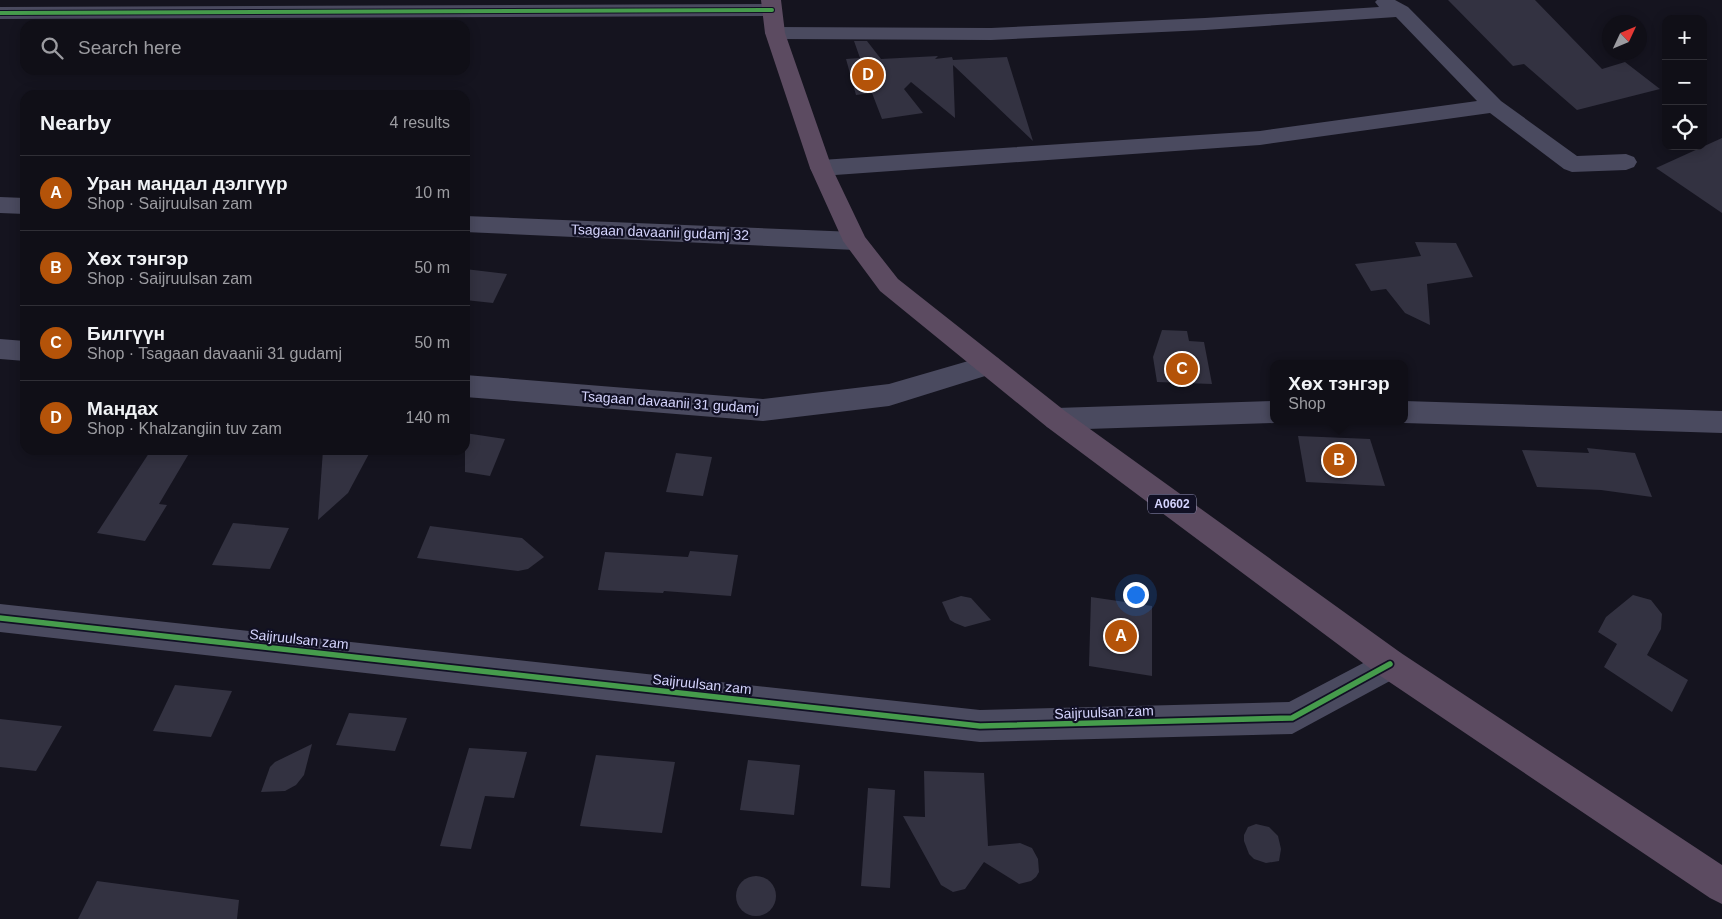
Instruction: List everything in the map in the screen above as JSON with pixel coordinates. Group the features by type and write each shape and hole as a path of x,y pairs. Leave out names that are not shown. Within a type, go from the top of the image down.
{"highway":[{"name":"A0602","path":"773,14 821,168 855,241 889,285 1056,419 1390,664 1722,886"}],"street":[{"path":"1382,0 1401,11 1494,106 1572,164 1626,162"},
{"path":"0,13 773,14 990,34 1401,11"},
{"path":"821,168 1260,138 1494,106"},
{"path":"0,205 20,206"},
{"name":"Tsagaan davaanii gudamj 32","path":"470,224 855,241"},
{"path":"0,349 20,351"},
{"name":"Tsagaan davaanii 31 gudamj","path":"470,386 763,410 890,395 989,365"},
{"path":"1056,419 1270,412"},
{"path":"1408,412 1722,422"},
{"name":"Saijruulsan zam","path":"0,618 980,726 1292,718 1390,664"}],"building":[{"path":"1448,0 1535,0 1602,69 1625,62 1660,89 1577,110 1524,64 1513,66"},
{"path":"854,41 867,41 881,59 938,56 935,59 952,57 953,60 1007,57 1033,141 953,65 955,118 911,82 904,89 923,113 882,119 872,93 856,95 846,59 860,58"},
{"path":"1722,138 1722,213 1656,168 1696,150 1707,150 1707,145"},
{"path":"1415,242 1456,243 1473,277 1427,284 1430,325 1405,313 1386,289 1371,291 1355,264 1421,256"},
{"path":"470,270 507,274 493,303 470,301"},
{"path":"1162,330 1187,331 1189,341 1204,342 1212,384 1157,382 1153,357"},
{"path":"470,434 505,439 490,476 465,472 465,455 470,455"},
{"path":"1298,436 1370,439 1385,486 1306,482"},
{"path":"1587,448 1635,453 1652,497 1601,490 1537,487 1522,450 1589,453"},
{"path":"676,453 712,457 703,496 666,492"},
{"path":"148,455 188,455 159,504 167,505 145,541 97,533"},
{"path":"323,455 368,455 348,493 318,520"},
{"path":"233,523 289,528 270,569 212,565"},
{"path":"430,526 522,538 544,557 528,569 518,571 417,558"},
{"path":"690,551 738,555 731,596 664,591 663,593 598,590 605,552 688,557"},
{"path":"1633,595 1651,600 1662,614 1661,629 1647,655 1688,680 1672,712 1604,667 1617,644 1598,632 1606,617"},
{"path":"961,596 971,598 991,620 965,627 950,620 942,602"},
{"path":"1091,597 1152,606 1152,676 1089,666"},
{"path":"175,685 232,691 211,737 153,731"},
{"path":"349,713 407,718 395,751 336,745"},
{"path":"0,719 62,726 36,771 0,767"},
{"path":"312,744 304,775 296,785 285,791 261,792 270,767 275,762"},
{"path":"469,748 527,752 514,798 485,796 471,849 440,846"},
{"path":"596,755 675,762 662,833 580,826"},
{"path":"748,760 800,765 794,815 740,810"},
{"path":"924,771 984,773 988,846 1020,843 1032,848 1038,859 1039,872 1036,877 1031,881 1019,884 984,862 965,889 953,892 941,885 903,816 925,817"},
{"path":"868,788 895,790 890,888 861,886"},
{"path":"1256,824 1269,827 1278,836 1281,849 1279,861 1266,863 1254,859 1249,854 1244,841 1244,835 1248,827"},
{"path":"760,876 767,879 773,885 776,896 775,904 767,913 760,916 752,916 745,913 737,904 736,892 739,885 748,877"},
{"path":"97,881 239,900 237,919 78,919"}],"cycle path":[{"path":"0,13 772,10"},
{"path":"0,618 980,726 1292,718 1390,664"}],"place":[{"name":"Мандах","path":"868,75"},
{"name":"Билгүүн","path":"1182,369"},
{"name":"Хөх тэнгэр","path":"1339,460"},
{"name":"Уран мандал дэлгүүр","path":"1121,636"}]}
